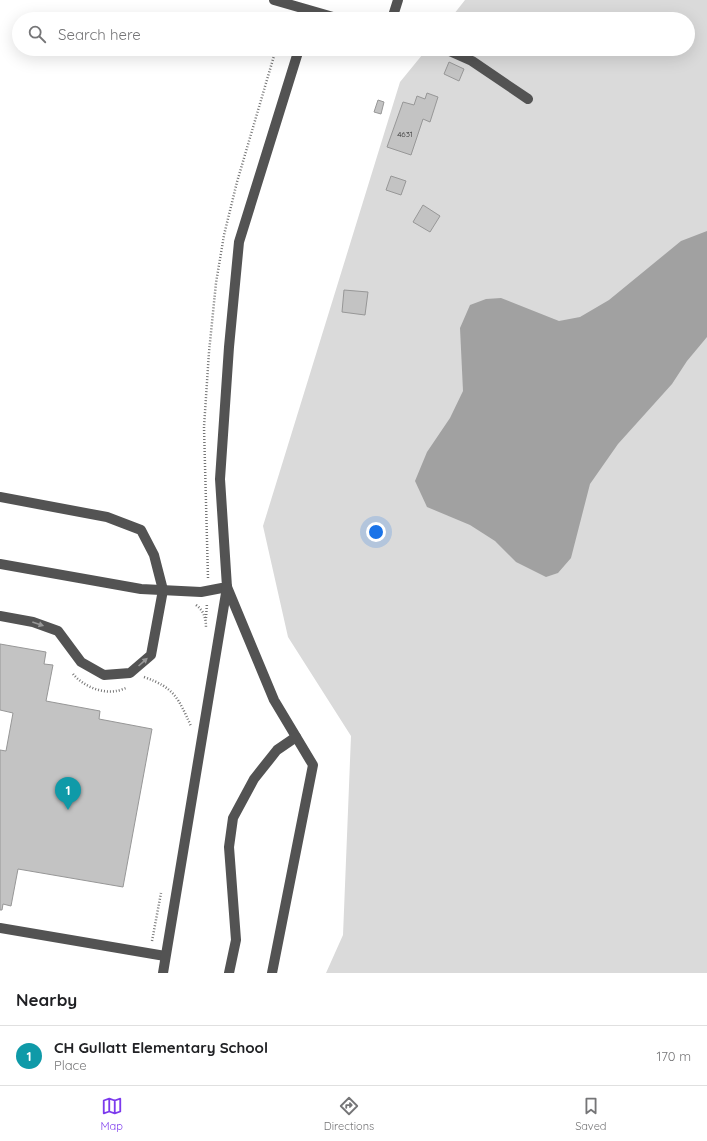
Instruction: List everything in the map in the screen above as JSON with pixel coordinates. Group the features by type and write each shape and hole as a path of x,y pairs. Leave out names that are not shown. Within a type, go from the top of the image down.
{"street":[{"path":"274,0 302,12"},
{"path":"394,12 398,0"},
{"path":"162,973 227,587 220,479 229,347 239,242 297,56"},
{"path":"460,56 472,61 528,99"},
{"path":"0,497 108,517 141,530 154,555 163,590 151,655 130,673 104,675 81,662 58,631 33,622 0,616"},
{"path":"0,564 141,589 201,592 227,587"},
{"path":"227,587 274,700 313,765 272,973"},
{"path":"229,973 236,940 229,847 233,818 254,778 277,750 296,737"},
{"path":"0,928 165,956"}],"path":[{"path":"191,604 197,605 203,611 206,619 205,634"},
{"path":"69,670 76,678 87,685 104,691 116,691 129,686"},
{"path":"140,680 147,674"},
{"path":"144,677 158,682 169,689 179,700 192,727 193,720"},
{"path":"150,953 162,890"}],"shaded area":[{"path":"465,0 707,0 707,973 326,973 343,935 351,736 288,637 263,526 400,82 421,56 695,56 695,12 456,12"},
{"path":"707,231 707,337 687,361 672,384 618,444 590,484 571,558 558,573 546,577 516,562 495,541 470,525 427,507 415,481 427,452 450,418 463,391 460,328 470,305 486,299 501,298 559,321 580,317 609,300 681,241"}],"building":[{"path":"449,62 464,69 459,81 444,74"},
{"path":"427,93 438,97 430,122 423,119 411,155 387,147 403,102 414,105 417,96 425,99"},
{"path":"378,100 384,102 381,114 374,112"},
{"path":"391,176 406,181 401,195 386,190"},
{"path":"423,205 440,216 430,232 413,222"},
{"path":"344,290 368,292 365,315 342,312"},
{"path":"0,644 46,652 44,664 53,665 46,701 100,711 99,719 152,729 123,887 18,869 11,906 3,904 2,910 0,910 0,750 6,751 13,713 0,710"}],"place":[{"name":"CH Gullatt Elementary School","path":"68,810"}]}
